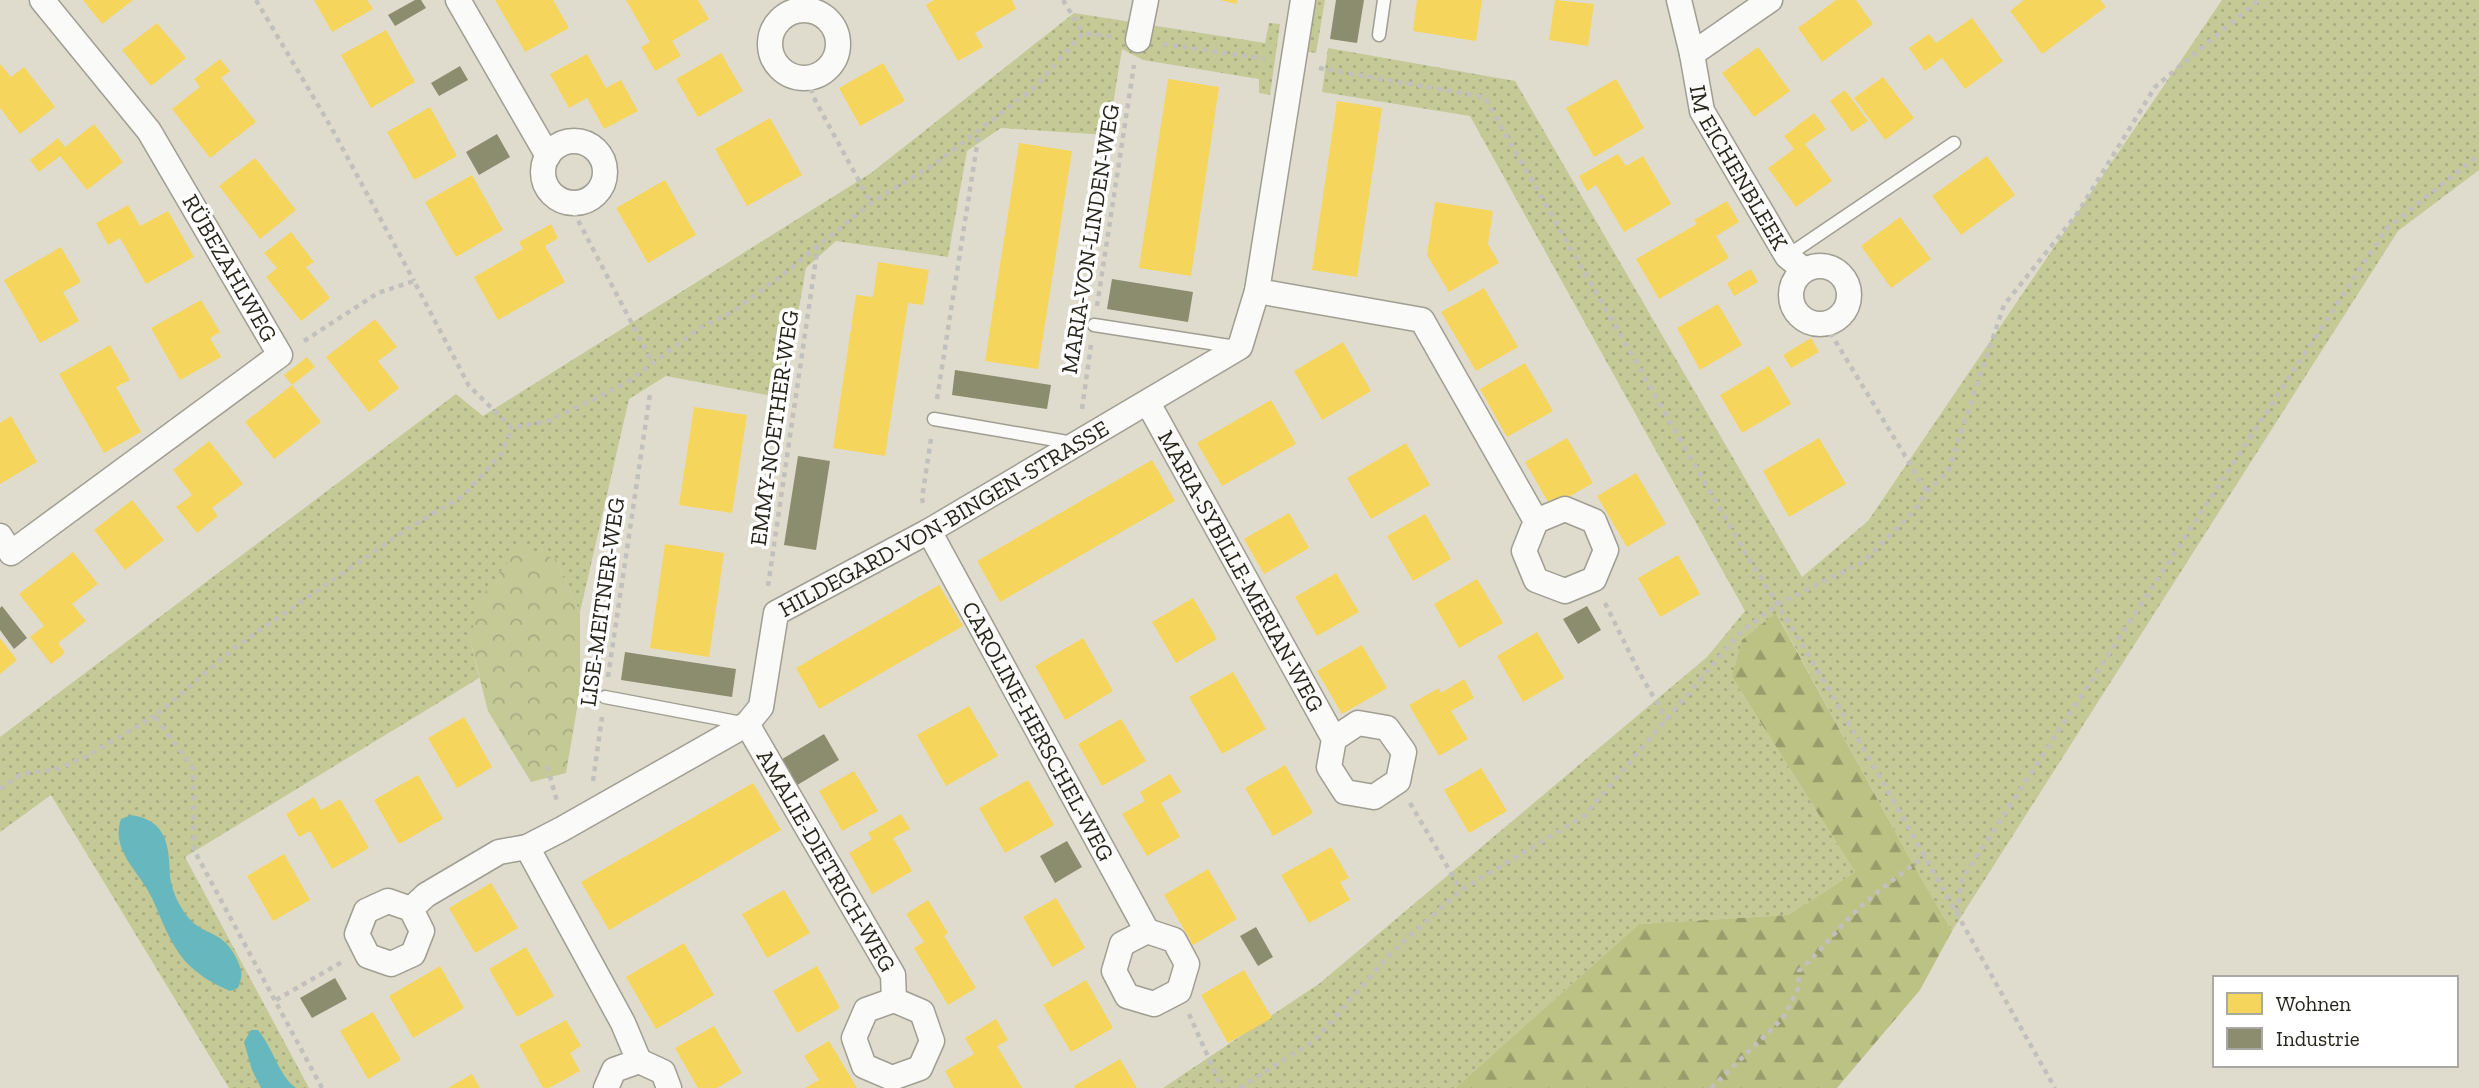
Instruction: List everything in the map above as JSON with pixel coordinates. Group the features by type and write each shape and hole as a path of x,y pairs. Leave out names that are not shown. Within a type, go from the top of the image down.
{"street":[{"name":"RÜBEZAHLWEG","path":"0,536 10,552 280,355 149,131 42,0"},
{"path":"458,0 548,156"},
{"path":"1138,40 1146,0"},
{"path":"1240,347 1257,291 1303,0"},
{"name":"IM EICHENBLEEK","path":"1679,0 1702,111 1796,262 1790,295 1792,305 1805,321 1815,324 1825,324 1841,315 1849,298 1845,280 1832,268 1796,262"},
{"name":"IM EICHENBLEEK","path":"1692,54 1770,0"},
{"path":"773,10 788,13 812,10 823,15 832,24 838,47 835,58 819,76 795,78 775,65 769,42 773,10"},
{"path":"580,141 591,146 600,154 605,166 601,189 592,198 581,203 557,199 543,179 548,156 556,147 567,142 580,141"},
{"path":"1257,291 1422,320 1536,521"},
{"name":"HILDEGARD-VON-BINGEN-STRASSE","path":"747,724 761,707 776,613 929,531 1240,347"},
{"name":"MARIA-SYBILLE-MERIAN-WEG","path":"1148,403 1334,739 1329,768 1345,792 1374,797 1398,781 1404,752 1387,728 1358,723 1334,739"},
{"path":"1565,509 1594,521 1606,550 1594,579 1565,592 1536,580 1524,551 1536,521 1565,509"},
{"name":"CAROLINE-HERSCHEL-WEG","path":"929,531 1147,931"},
{"path":"411,909 426,895 499,852 527,847 587,816 747,724"},
{"name":"AMALIE-DIETRICH-WEG","path":"747,724 893,975 894,1000"},
{"path":"527,847 623,1023 639,1061 663,1072 670,1088"},
{"path":"388,901 411,909 422,931 413,954 391,964 368,956 357,934 366,911 388,901"},
{"path":"1147,931 1174,940 1187,964 1178,991 1154,1004 1127,996 1114,971 1122,944 1147,931"},
{"path":"606,1088 614,1070 639,1061"}],"lane":[{"path":"1379,35 1384,0"},
{"path":"1796,262 1954,143"},
{"path":"1094,325 1240,347"},
{"path":"934,419 1076,443"},
{"path":"605,697 747,724"}],"path":[{"path":"256,0 331,127 469,386 512,428"},
{"path":"1063,0 1083,33"},
{"path":"1240,1088 1315,1040 1390,954 1461,890 1584,816 1740,633 1778,604 1863,562 1915,510 1927,492 1948,471 2004,305 2077,214 2155,87 2259,0"},
{"path":"512,428 548,421 625,384 699,328 729,314 871,203 910,180 980,131 1035,87 1083,33"},
{"path":"1083,33 1294,63 1484,97 1749,559 1925,856 2055,1088"},
{"name":"MARIA-VON-LINDEN-WEG","path":"1076,443 1138,40"},
{"path":"807,79 816,102 871,203"},
{"path":"929,531 922,498 980,131"},
{"path":"1956,914 1962,879 2386,229 2479,155"},
{"path":"569,203 653,364"},
{"name":"EMMY-NOETHER-WEG","path":"776,613 767,591 818,246"},
{"path":"280,355 377,293 414,281"},
{"path":"1825,324 1927,492"},
{"name":"LISE-MEITNER-WEG","path":"587,816 650,394"},
{"path":"0,789 21,774 57,769 88,756 155,716 237,646 407,529 463,496 501,454 512,428"},
{"path":"1594,579 1639,672 1667,720"},
{"path":"155,716 193,768 194,850 322,1088"},
{"path":"1398,781 1461,890"},
{"path":"1711,1088 1783,1018 1798,989 1799,971 1821,952 1872,896 1925,856"},
{"path":"276,1000 365,949"},
{"path":"1178,991 1222,1088"}],"green space":[{"path":"1311,0 1325,0 1316,53 1303,51"},
{"path":"2222,0 2479,0 2479,170 2398,231 1952,931 1777,614 1732,677 1855,872 1788,915 1639,924 1455,1088 1163,1088 1320,983 1707,657 1745,611 1470,116 1322,92 1328,48 1515,81 1802,577 1868,521"},
{"path":"1074,13 1265,43 1269,23 1280,24 1270,95 1259,93 1259,79 1143,60 1122,49 1108,135 1001,128 967,151 948,257 836,241 806,268 783,398 666,376 629,399 580,612 556,559 470,640 479,678 185,857 309,1088 229,1088 51,795 0,832 0,737 456,394 483,416 871,173"},
{"path":"519,547 556,559 580,612 580,691 566,773 531,782 488,711 470,640 479,600"},
{"path":"1776,613 1952,931 1920,990 1837,1088 1455,1088 1639,924 1788,915 1855,872 1732,677 1742,640"}],"water":[{"path":"131,815 152,822 164,836 171,881 178,902 193,923 220,938 232,951 241,972 238,988 230,991 206,979 185,961 174,946 147,888 123,851 119,831 121,819"},
{"path":"251,1030 258,1030 285,1076 296,1088 261,1088 252,1070 244,1042"}],"building: Wohnen":[{"path":"83,0 133,0 102,24"},
{"path":"314,0 367,0 373,9 332,32"},
{"path":"495,0 553,0 569,28 525,52"},
{"path":"626,0 698,0 709,19 672,41 681,56 655,71 641,47 650,42"},
{"path":"934,0 1012,0 1016,9 975,33 983,47 958,61 926,5"},
{"path":"1220,0 1237,0 1237,4"},
{"path":"1417,0 1482,0 1476,41 1413,31"},
{"path":"1555,0 1594,4 1588,46 1549,40"},
{"path":"1836,0 1856,0 1873,24 1822,62 1798,28"},
{"path":"2024,0 2100,0 2106,7 2042,54 2010,11"},
{"path":"1972,18 2003,61 1965,89 1942,58 1925,71 1909,48 1929,34 1936,43"},
{"path":"157,23 186,58 151,86 122,50"},
{"path":"386,30 415,82 371,108 341,55"},
{"path":"1758,47 1790,91 1754,117 1722,73"},
{"path":"721,53 743,91 698,117 676,79"},
{"path":"587,54 606,88 621,80 638,111 604,129 587,98 569,108 550,74"},
{"path":"220,59 230,71 221,78 256,122 210,158 172,109 200,87 194,79"},
{"path":"883,63 905,101 860,126 839,88"},
{"path":"0,64 11,77 24,67 55,107 20,134 0,108"},
{"path":"1883,77 1914,118 1885,140 1854,98"},
{"path":"1168,79 1219,87 1191,276 1139,268"},
{"path":"1616,79 1644,128 1594,157 1566,108"},
{"path":"1845,90 1868,121 1852,132 1830,101"},
{"path":"1337,101 1382,108 1357,277 1312,270"},
{"path":"430,107 457,156 414,180 387,132"},
{"path":"1814,113 1826,129 1805,144 1832,181 1796,207 1768,168 1794,149 1784,136"},
{"path":"770,118 802,175 747,206 715,149"},
{"path":"94,124 123,162 87,190 60,156 39,172 30,160 58,138 65,147"},
{"path":"1019,143 1072,151 1038,369 985,361"},
{"path":"1618,154 1626,166 1643,156 1671,204 1624,232 1596,185 1587,191 1579,176"},
{"path":"1987,156 2015,195 1961,235 1932,196"},
{"path":"255,158 296,210 260,239 219,186"},
{"path":"472,175 503,230 456,257 425,202"},
{"path":"665,180 696,235 648,263 616,208"},
{"path":"1727,201 1739,222 1716,236 1729,258 1659,299 1636,259 1697,224 1694,220"},
{"path":"1435,202 1493,211 1488,244 1499,263 1449,292 1427,255"},
{"path":"128,205 140,226 168,211 194,257 146,284 120,238 108,245 96,223"},
{"path":"1900,217 1931,259 1891,288 1861,246"},
{"path":"551,224 558,238 545,246 565,282 498,320 474,277 523,249 519,242"},
{"path":"291,232 314,262 306,267 330,298 301,321 266,277 277,268 264,253"},
{"path":"61,247 81,282 63,292 79,321 40,343 4,280"},
{"path":"878,262 929,270 923,305 908,303 885,456 833,448 856,295 873,297"},
{"path":"1751,269 1758,282 1734,296 1727,283"},
{"path":"1484,288 1518,347 1476,371 1441,312"},
{"path":"201,300 220,332 210,338 221,357 180,380 151,328"},
{"path":"1718,304 1742,345 1700,370 1677,328"},
{"path":"375,319 397,347 378,361 399,388 369,412 326,357"},
{"path":"1811,338 1819,352 1791,368 1783,355"},
{"path":"1343,342 1371,391 1322,420 1294,371"},
{"path":"110,345 130,380 116,387 141,432 104,453 59,374"},
{"path":"307,357 315,367 292,385 284,375"},
{"path":"1525,363 1553,411 1507,437 1480,389"},
{"path":"1769,366 1791,404 1742,433 1720,395"},
{"path":"292,385 321,422 274,459 245,422"},
{"path":"1271,400 1296,444 1222,486 1197,443"},
{"path":"694,407 747,415 732,513 679,505"},
{"path":"11,416 37,462 0,484 0,423"},
{"path":"1567,438 1593,483 1551,507 1525,462"},
{"path":"1819,438 1846,484 1789,517 1763,471"},
{"path":"209,441 243,484 212,508 218,516 197,533 176,507 192,495 173,470"},
{"path":"1406,443 1430,485 1371,519 1347,478"},
{"path":"1152,460 1175,501 1000,602 977,561"},
{"path":"1636,473 1666,524 1627,547 1597,496"},
{"path":"132,500 164,540 125,570 94,530"},
{"path":"1289,513 1309,548 1264,574 1244,539"},
{"path":"1425,514 1451,559 1413,581 1387,536"},
{"path":"665,544 724,553 709,657 650,648"},
{"path":"73,552 98,584 72,604 86,621 58,643 65,653 51,664 30,637 44,626 19,594"},
{"path":"1678,555 1700,594 1660,617 1638,578"},
{"path":"1336,573 1359,612 1317,636 1295,597"},
{"path":"1477,579 1503,623 1459,648 1434,604"},
{"path":"939,585 963,626 819,709 796,668"},
{"path":"1193,598 1217,639 1176,663 1152,622"},
{"path":"1537,632 1564,678 1523,702 1497,656"},
{"path":"0,638 17,660 0,674"},
{"path":"1083,638 1113,691 1065,720 1035,666"},
{"path":"1362,645 1387,688 1342,714 1317,671"},
{"path":"1233,672 1266,729 1222,754 1189,697"},
{"path":"1464,679 1474,698 1451,711 1468,739 1439,756 1409,705 1439,688 1441,693"},
{"path":"969,706 998,756 946,786 917,735"},
{"path":"464,717 492,767 457,788 428,738"},
{"path":"1121,719 1146,761 1102,786 1078,744"},
{"path":"1285,765 1313,813 1273,836 1245,788"},
{"path":"1481,768 1507,811 1469,833 1444,790"},
{"path":"854,771 878,811 842,831 819,791"},
{"path":"1170,774 1181,792 1161,803 1180,837 1147,856 1122,814 1145,801 1140,792"},
{"path":"418,775 443,819 399,844 374,800"},
{"path":"1028,780 1054,825 1005,853 979,808"},
{"path":"753,783 781,830 609,930 581,882"},
{"path":"314,797 321,810 340,799 369,848 332,869 310,831 299,837 286,814"},
{"path":"901,814 910,829 893,838 912,871 872,894 849,853 872,839 868,833"},
{"path":"1331,847 1349,878 1340,882 1350,900 1309,923 1281,875"},
{"path":"284,854 310,900 273,921 247,876"},
{"path":"1208,869 1237,919 1193,945 1164,895"},
{"path":"491,883 518,928 475,953 449,908"},
{"path":"784,890 810,933 767,958 742,914"},
{"path":"1056,898 1085,948 1052,967 1023,917"},
{"path":"928,900 948,933 944,936 976,988 948,1005 914,948 924,942 906,914"},
{"path":"684,943 714,995 656,1029 626,977"},
{"path":"526,947 554,996 517,1017 489,969"},
{"path":"440,966 464,1008 413,1038 389,996"},
{"path":"817,966 840,1008 797,1033 773,991"},
{"path":"1244,970 1272,1018 1228,1043 1201,995"},
{"path":"1086,980 1113,1028 1071,1052 1043,1005"},
{"path":"373,1012 401,1060 368,1079 340,1031"},
{"path":"996,1019 1008,1040 997,1046 1022,1088 954,1088 945,1071 974,1054 965,1038"},
{"path":"566,1020 581,1046 570,1053 580,1071 549,1088 543,1088 519,1045"},
{"path":"714,1026 742,1073 717,1088 698,1088 675,1048"},
{"path":"829,1041 857,1088 805,1088 819,1080 804,1056"},
{"path":"1120,1059 1137,1088 1075,1088 1074,1086"},
{"path":"472,1074 480,1088 448,1088"}],"building: Industrie":[{"path":"415,0 421,0 426,8 395,26 388,15"},
{"path":"1336,0 1364,0 1357,43 1330,39"},
{"path":"460,66 468,80 439,96 431,83"},
{"path":"497,134 510,157 479,175 466,152"},
{"path":"1112,279 1193,292 1188,322 1107,309"},
{"path":"955,370 1051,385 1047,409 952,395"},
{"path":"798,456 830,461 816,550 784,545"},
{"path":"2,606 27,638 14,649 0,630"},
{"path":"1587,606 1601,630 1578,644 1563,619"},
{"path":"625,652 736,669 732,697 621,680"},
{"path":"824,734 839,760 794,787 779,761"},
{"path":"1067,841 1082,867 1055,883 1040,856"},
{"path":"1256,927 1273,957 1258,966 1240,936"},
{"path":"335,978 347,999 312,1018 300,998"}]}
